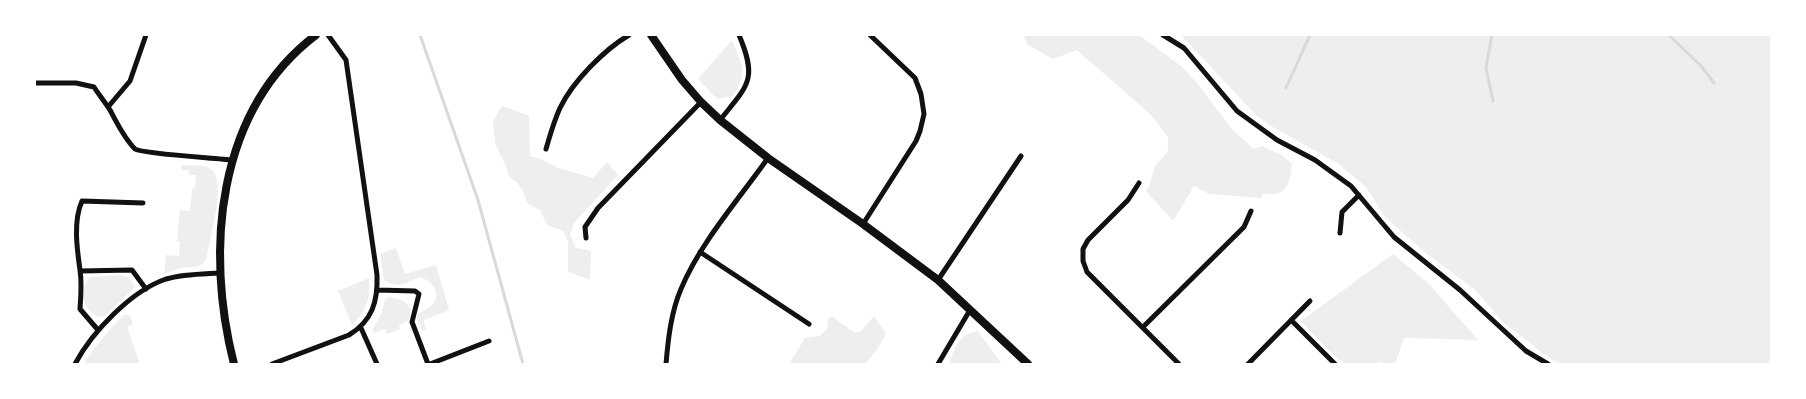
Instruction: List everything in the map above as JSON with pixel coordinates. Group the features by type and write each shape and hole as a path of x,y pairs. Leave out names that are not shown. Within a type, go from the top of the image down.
{"street":[{"path":"108,107 130,81 146,35"},
{"path":"272,364 349,335 361,328 373,309 378,290 346,60 328,35"},
{"path":"546,149 561,107 584,73 614,44 629,35"},
{"path":"651,35 670,65 701,102 720,120 768,158 938,280 1028,364"},
{"path":"720,120 740,95 747,84 750,73 745,50 739,35"},
{"path":"862,224 916,141 924,114 921,94 915,78 870,35"},
{"path":"1163,35 1184,48 1237,111 1277,140 1314,160 1350,186 1394,237 1460,290 1526,351 1548,364"},
{"path":"234,364 226,334 219,273 222,214 232,160 248,120 269,83 311,36"},
{"path":"35,83 76,83 94,87 124,134 137,150 151,154 190,155 232,160"},
{"path":"586,238 585,227 598,208 701,102"},
{"path":"938,280 1021,156"},
{"path":"666,364 673,316 680,290 700,252 768,158"},
{"path":"1139,183 1128,200 1088,240 1083,249 1082,261 1087,272 1179,364"},
{"path":"1340,233 1342,212 1359,196"},
{"path":"98,330 80,309 80,271 77,257 78,210 82,201 143,203"},
{"path":"1143,328 1244,227 1251,212"},
{"path":"700,252 809,324"},
{"path":"80,271 132,270 146,289"},
{"path":"75,364 98,330 129,301 146,289 164,280 184,275 219,273"},
{"path":"378,290 415,291 419,294 412,322 429,364 489,341"},
{"path":"1248,364 1310,301"},
{"path":"938,364 970,310"},
{"path":"1291,320 1335,364"},
{"path":"361,328 377,364"}],"shaded area":[{"path":"1023,35 1139,35 1181,66 1197,83 1230,127 1254,149 1262,146 1283,156 1292,164 1286,188 1277,194 1263,193 1261,198 1209,194 1194,186 1173,221 1146,191 1155,166 1168,151 1168,137 1151,115 1077,50 1053,59 1028,45"},
{"path":"1181,35 1771,35 1771,364 1561,364 1552,360 1505,324 1474,289 1427,254 1385,217 1366,187 1339,164 1269,125 1255,114"},
{"path":"732,40 741,62 741,80 733,96 717,99 698,79"},
{"path":"502,106 529,116 530,156 559,168 593,178 607,162 618,175 574,223 570,235 576,248 591,251 590,280 568,272 568,241 563,231 547,225 540,210 527,203 523,191 517,182 509,177 495,143 493,121"},
{"path":"182,165 206,167 215,174 218,196 216,210 207,258 198,266 182,268 164,274 166,255 179,256 180,242 177,241 180,210 190,211 192,189 195,188 196,175 189,175 188,170 181,170"},
{"path":"396,248 405,274 436,265 449,310 424,320 426,330 422,331 417,319 418,313 431,306 435,301 436,291 428,281 421,277 399,285 384,280 380,254"},
{"path":"1393,254 1429,284 1478,340 1404,338 1395,364 1383,364 1381,362 1352,364 1345,363 1334,355 1301,321"},
{"path":"122,275 129,278 135,287 105,316 98,317 86,306 84,291 86,283 90,277"},
{"path":"369,278 369,292 366,304 361,315 352,325 338,291"},
{"path":"389,297 403,301 409,307 409,320 399,325 400,329 387,334 385,329 373,333 385,299"},
{"path":"124,315 130,315 133,324 127,327 140,364 84,364 113,326"},
{"path":"831,316 855,333 861,331 874,316 886,334 876,351 865,364 789,364 805,338 820,336 827,329 828,319"},
{"path":"978,331 1002,364 949,364 962,338"}],"waterway":[{"path":"420,35 478,200 523,364"},
{"path":"1286,88 1310,35"},
{"path":"1492,35 1486,68 1493,101"},
{"path":"1669,35 1702,67 1714,83"}]}
